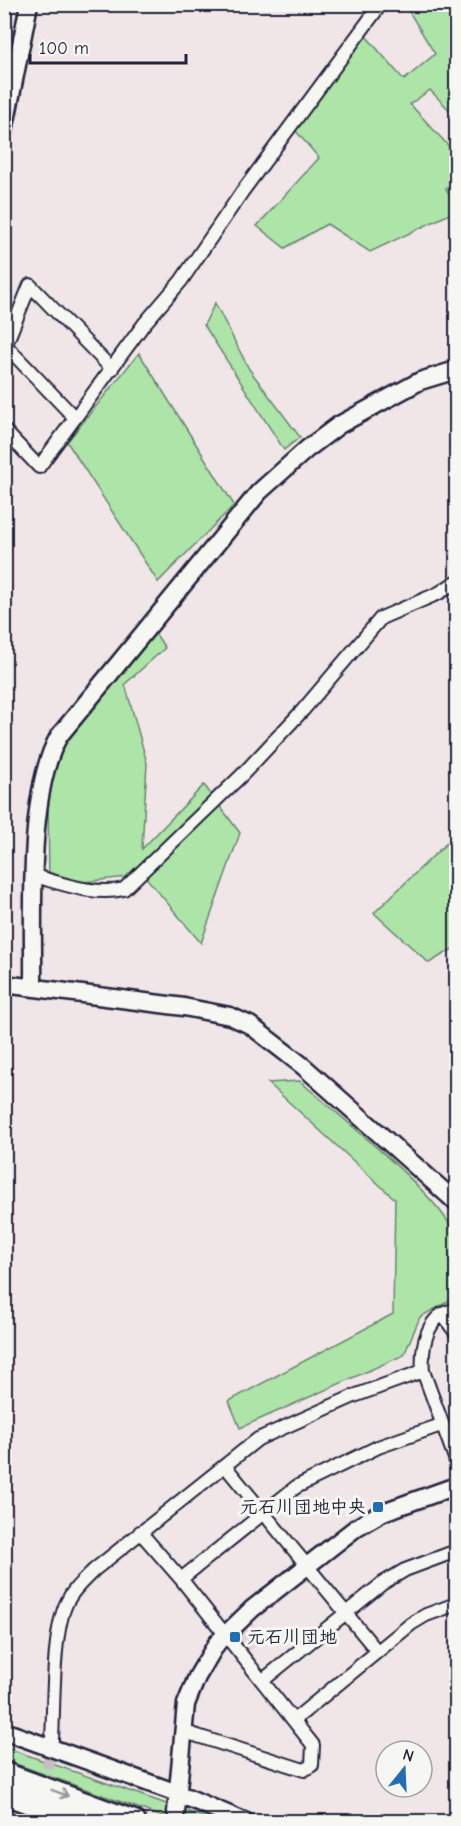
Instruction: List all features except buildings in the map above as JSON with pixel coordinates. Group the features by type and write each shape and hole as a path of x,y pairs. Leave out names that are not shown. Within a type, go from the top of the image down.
{"highway":[{"path":"4,1774 134,1821"},
{"path":"4,1793 84,1821"}],"street":[{"path":"4,132 9,81 29,4"},
{"path":"4,430 39,467 144,324 181,281 242,192 381,4"},
{"path":"75,418 5,347 30,285 112,369"},
{"path":"33,988 38,802 53,746 78,710 259,492 307,449 371,406 420,381 456,370"},
{"path":"35,876 81,889 108,893 124,889 242,775 303,710 381,618 439,593 456,582"},
{"path":"4,984 193,1008 230,1016 250,1024 303,1066 456,1203"},
{"path":"456,1310 442,1314 432,1323 424,1345 423,1371 456,1461"},
{"path":"442,1314 456,1333"},
{"path":"52,1740 60,1627 67,1602 94,1570 258,1439 354,1396 423,1371"},
{"path":"181,1579 296,1487 368,1452 441,1425"},
{"path":"225,1466 377,1651"},
{"path":"176,1812 186,1704 196,1677 224,1635 340,1538 383,1512 456,1486"},
{"path":"140,1533 181,1579 313,1745 312,1765 304,1770 182,1731"},
{"path":"262,1681 345,1613 405,1570 456,1551"},
{"path":"294,1720 377,1651 426,1615 456,1604"},
{"path":"4,1731 177,1793 246,1821"}],"shaded area":[{"path":"252,1622 266,1639 245,1654 234,1640"}],"green space":[{"path":"405,5 456,5 456,117 430,90 410,104 456,154 456,181 446,189 456,206 456,211 370,252 327,224 285,248 257,226 319,158 295,130 365,35 404,80 435,54"},
{"path":"215,303 249,369 300,437 284,450 204,325"},
{"path":"139,353 234,505 158,582 67,442"},
{"path":"155,633 165,648 125,684 147,763 142,849 204,785 240,833 201,943 144,875 49,886 48,790 63,745"},
{"path":"456,834 456,947 429,963 374,913"},
{"path":"300,1081 386,1156 447,1220 456,1237 458,1252 456,1302 449,1301 420,1317 404,1355 240,1428 229,1401 393,1314 395,1199 268,1083"},
{"path":"4,1747 215,1821 174,1821 5,1760"}],"tunnel":[{"path":"42,1822 51,1742"}],"place":[{"name":"元石川団地中央","path":"378,1507"},
{"name":"元石川団地","path":"235,1637"}]}
